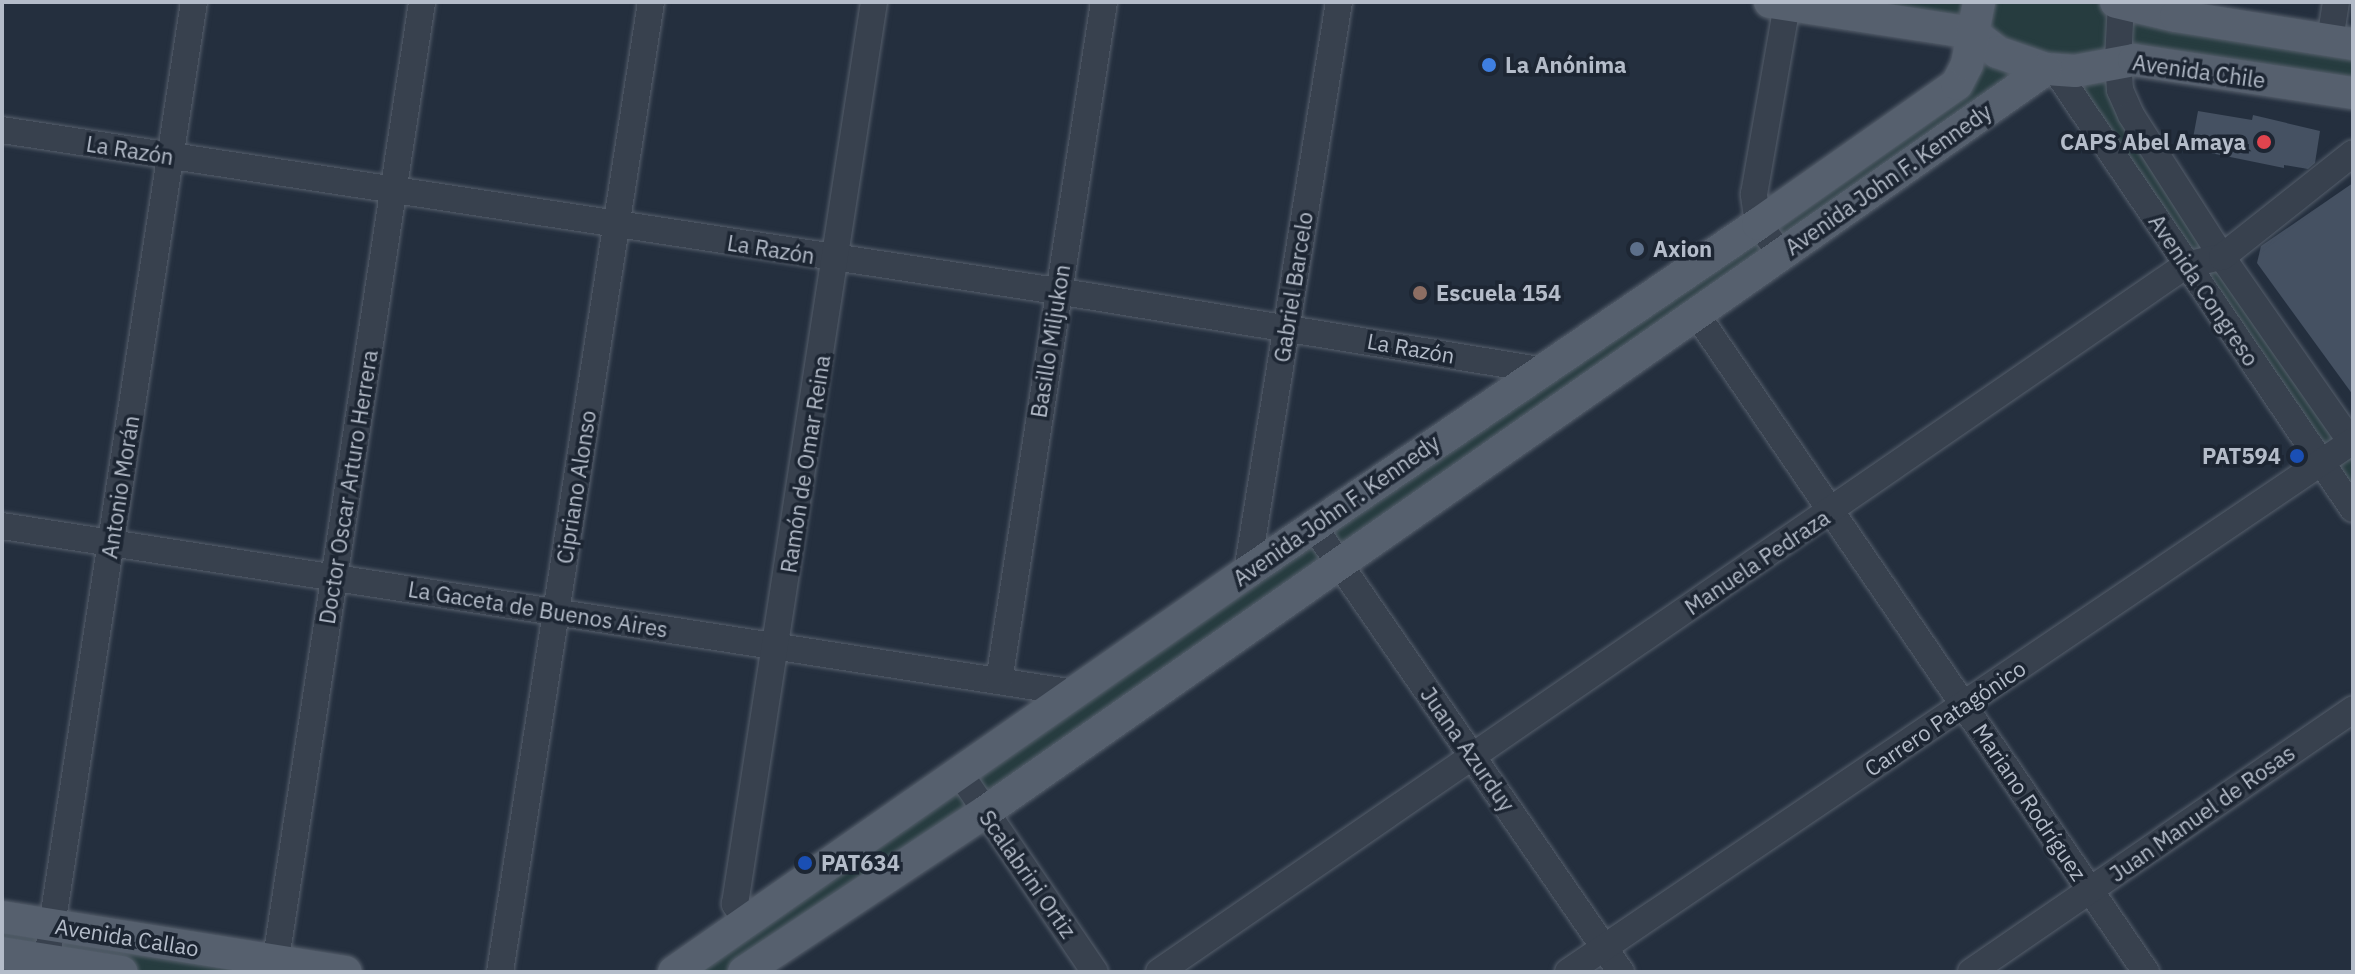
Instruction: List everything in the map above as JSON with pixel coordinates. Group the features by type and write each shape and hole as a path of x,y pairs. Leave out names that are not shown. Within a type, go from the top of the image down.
{"main road":[{"path":"2118,2 2177,9 2341,42"},
{"name":"Avenida Chile","path":"1778,3 1977,13 1997,52 2051,70 2075,71 2134,60 2353,93"},
{"name":"Avenida John F. Kennedy","path":"674,972 961,775 1247,572 1539,370 1758,224 1957,84 1967,64 1977,13"},
{"name":"Avenida John F. Kennedy","path":"744,972 985,812 1781,254 2051,70"},
{"name":"Avenida Callao","path":"2,917 275,966 346,972"},
{"name":"Avenida Callao","path":"2,953 45,966 121,972"}],"street":[{"name":"Antonio Morán","path":"45,966 194,2"},
{"name":"Doctor Oscar Arturo Herrera","path":"275,966 422,2"},
{"name":"Cipriano Alonso","path":"500,972 651,2"},
{"name":"Ramón de Omar Reina","path":"747,922 735,904 874,2"},
{"name":"Basillo Miljukon","path":"999,681 1104,2"},
{"name":"Gabriel Barcelo","path":"1247,572 1339,2"},
{"name":"Avenida Congreso","path":"2118,2 2120,90 2131,115 2222,257 2352,442"},
{"path":"2336,2 2341,42"},
{"path":"1778,3 1754,194 1758,224 1781,254"},
{"name":"Avenida Congreso","path":"2051,70 2353,509"},
{"name":"La Razón","path":"2,130 1057,291 1539,370"},
{"name":"Manuela Pedraza","path":"1159,972 1471,754 1831,512 2186,265 2222,257 2353,153"},
{"name":"Mariano Rodríguez","path":"1697,315 2146,972"},
{"name":"Carrero Patagónico","path":"1568,972 2352,442"},
{"name":"La Gaceta de Buenos Aires","path":"2,526 777,644 1075,693"},
{"name":"Juana Azurduy","path":"1314,527 1621,972"},
{"name":"Juan Manuel de Rosas","path":"1971,972 2353,709"},
{"name":"Scalabrini Ortiz","path":"961,775 1095,972"}],"green space":[{"path":"1770,2 2116,2 2353,44 2353,93 2134,60 2120,90 2353,445 2353,509 2056,71 744,972 674,972 1957,84 1973,34"},
{"path":"2,917 346,972 121,972 2,953"}],"building":[{"path":"2198,111 2252,120 2253,115 2320,131 2315,163 2308,169 2284,165 2284,168 2191,149"},
{"path":"2353,183 2353,395 2257,263 2261,246"}],"place":[{"name":"La Anónima","path":"1489,65"},
{"name":"CAPS Abel Amaya","path":"2264,142"},
{"name":"Axion","path":"1637,249"},
{"name":"Escuela 154","path":"1420,293"},
{"name":"PAT594","path":"2297,456"},
{"name":"PAT634","path":"805,863"}]}
